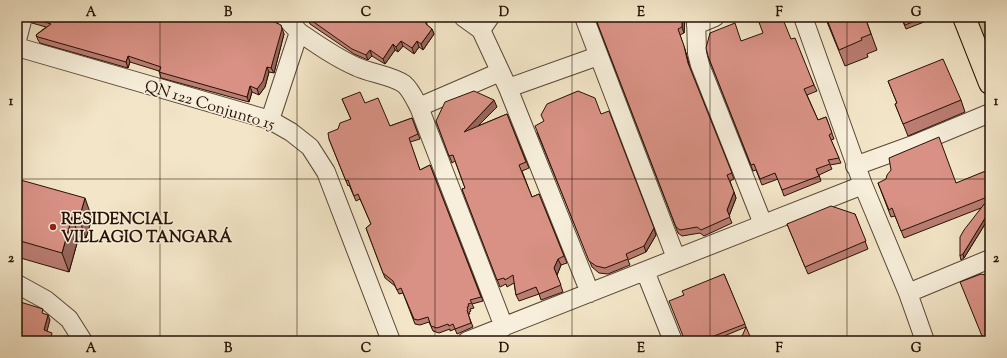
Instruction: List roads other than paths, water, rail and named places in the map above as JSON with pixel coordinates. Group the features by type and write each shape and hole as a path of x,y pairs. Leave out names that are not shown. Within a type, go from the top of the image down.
{"main road":[{"path":"964,17 990,83"}],"street":[{"path":"17,40 23,17"},
{"path":"285,17 299,32 338,58 370,72 397,80 404,85 419,107 504,327"},
{"path":"463,17 486,24 500,72 508,88 590,294"},
{"path":"584,17 676,258"},
{"path":"715,17 696,21 697,53 700,65 763,224"},
{"path":"803,17 855,166 908,293 919,339"},
{"path":"270,120 299,32"},
{"name":"QN 122 Conjunto 15","path":"17,47 270,120 291,132 310,147 326,172 391,341"},
{"path":"508,88 598,56"},
{"path":"419,107 500,72"},
{"path":"855,166 913,145 990,113"},
{"path":"467,341 590,294 676,258 863,185"},
{"path":"908,293 990,259"},
{"path":"645,271 673,341"},
{"path":"17,284 46,300 69,319 83,341"}],"place":[{"name":"RESIDENCIAL VILLAGIO TANGARÁ","path":"53,227"}]}
